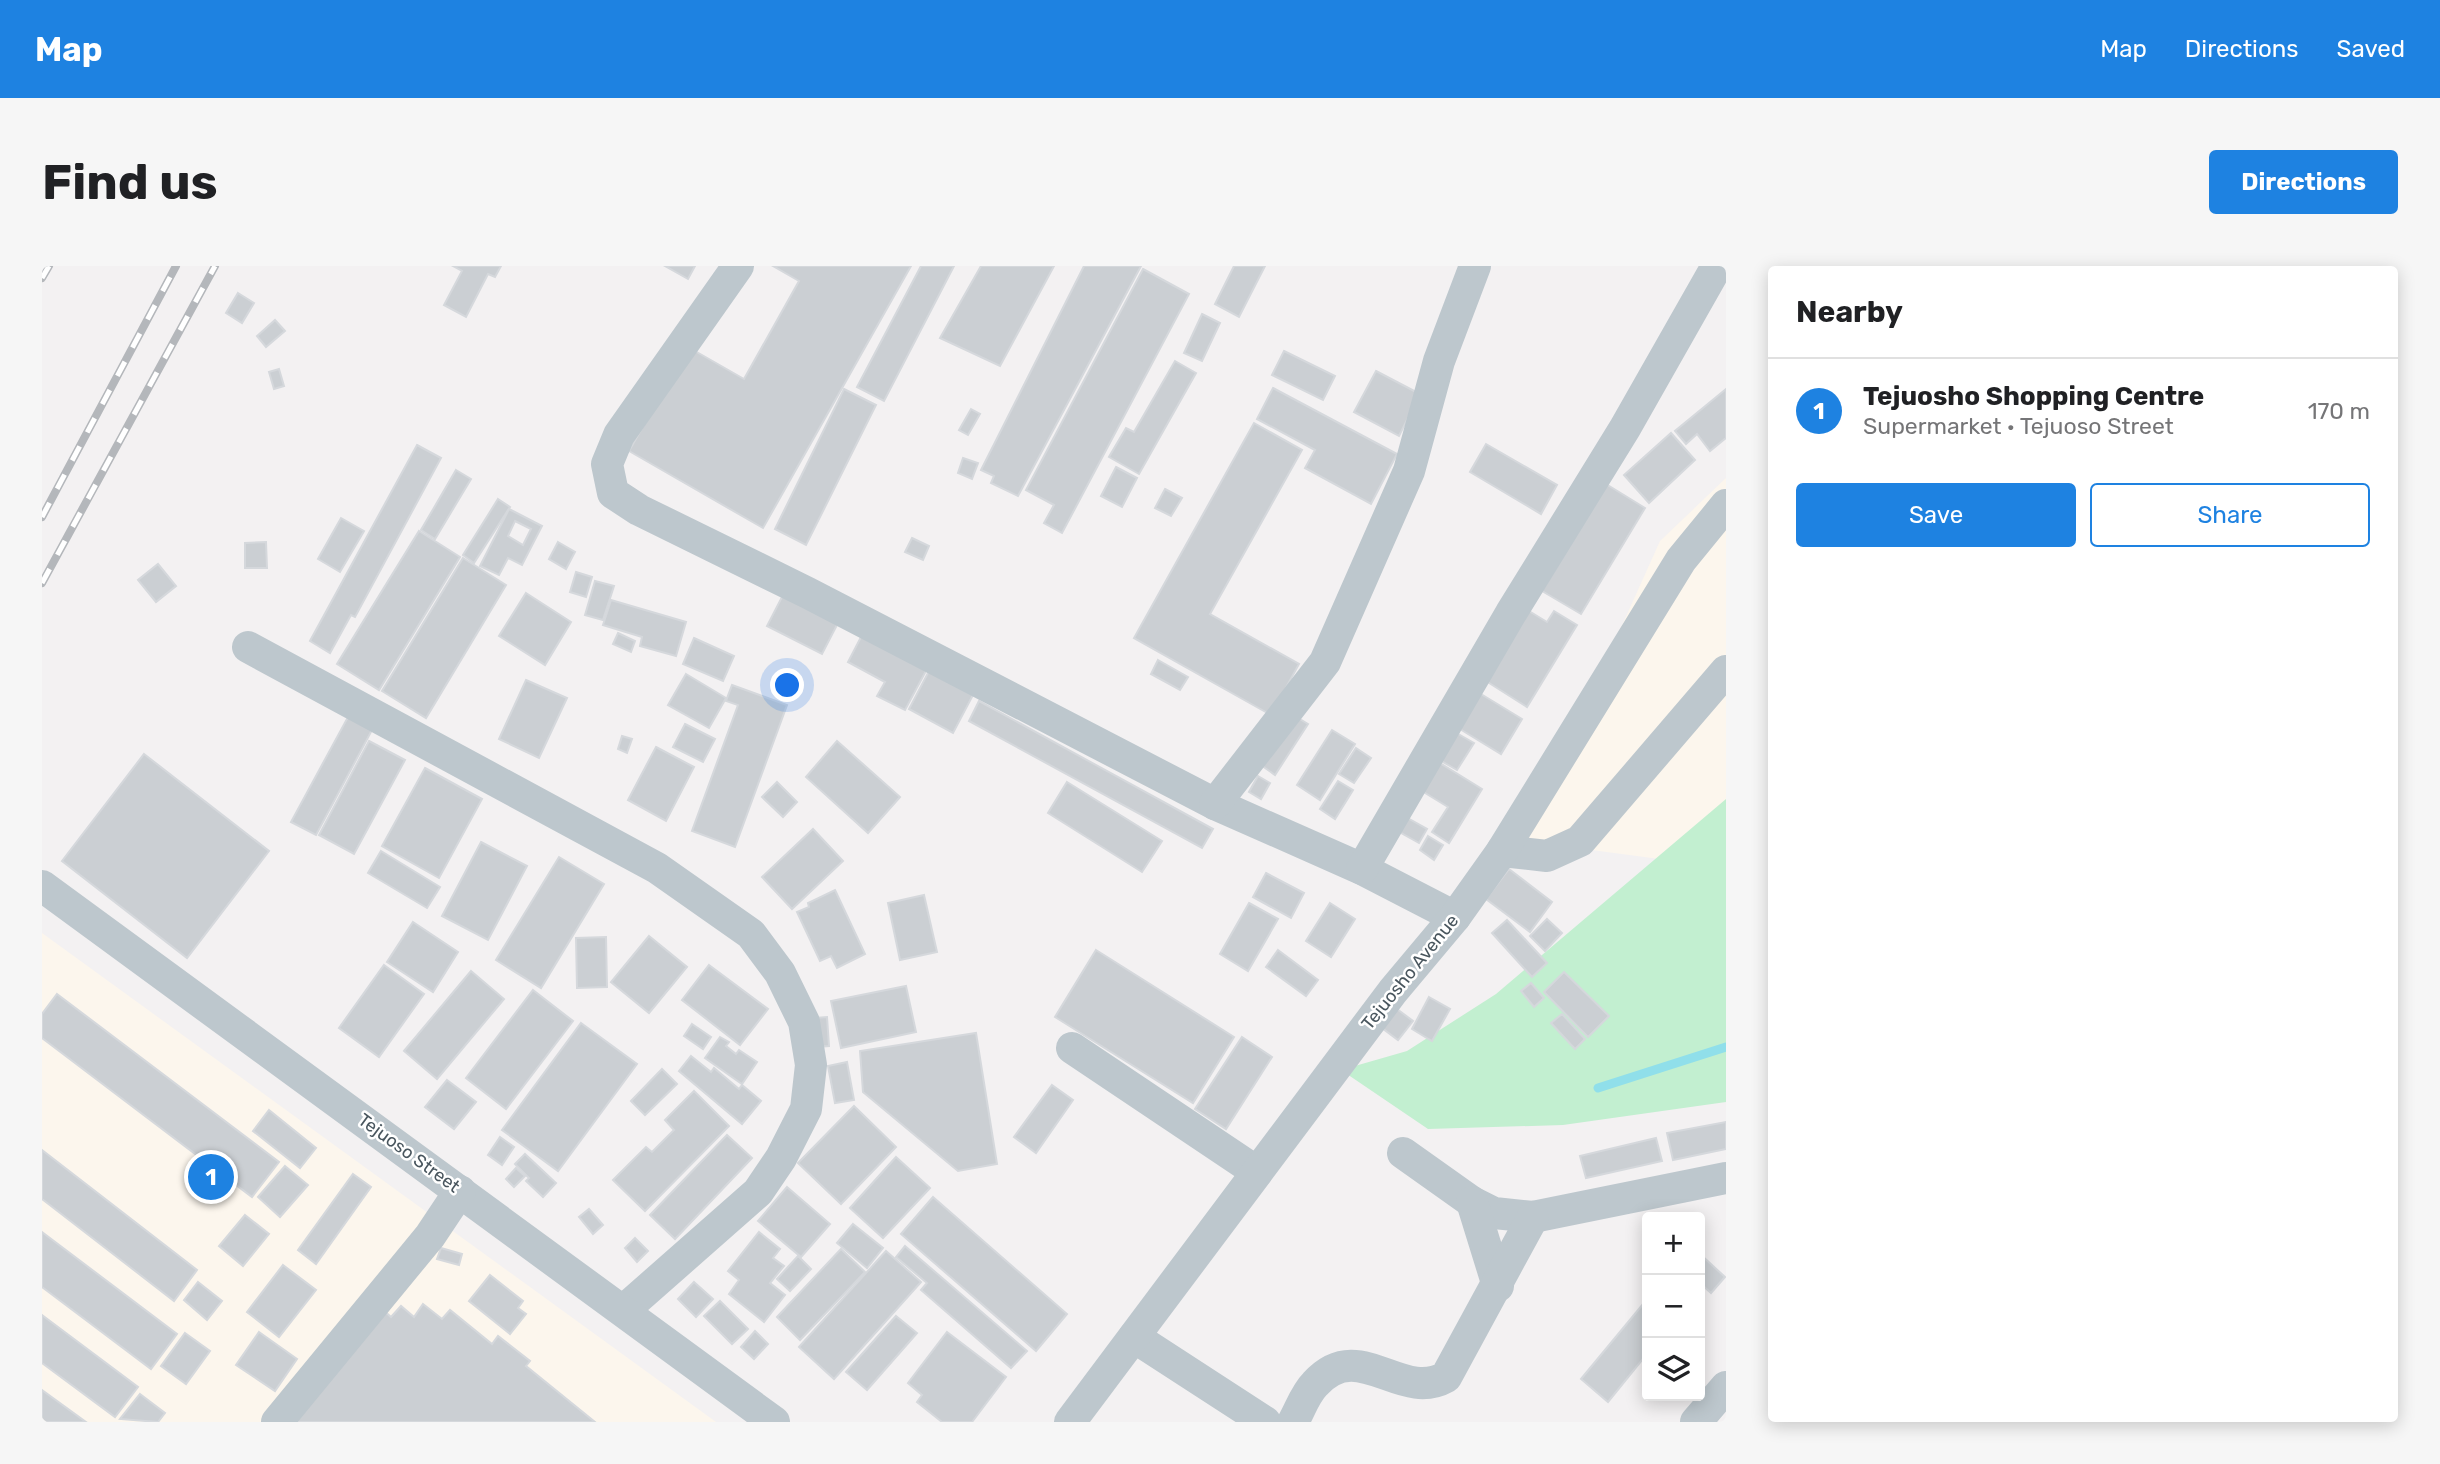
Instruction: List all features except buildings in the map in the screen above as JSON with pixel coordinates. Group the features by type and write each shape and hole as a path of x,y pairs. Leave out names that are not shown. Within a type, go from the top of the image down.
{"street":[{"path":"738,266 619,435 607,464 612,492 639,510 820,599 1215,804 1362,869 1455,917"},
{"path":"1215,804 1325,662 1409,471 1439,360 1475,266"},
{"path":"1362,869 1511,612 1625,428 1717,266"},
{"name":"Tejuosho Avenue","path":"1070,1422 1393,991 1455,917 1502,851 1681,560 1726,505"},
{"path":"248,647 657,868 751,934 780,973 804,1022 811,1065 806,1109 781,1158 758,1192 624,1310"},
{"path":"1502,851 1547,856 1580,841 1726,671"},
{"name":"Tejuoso Street","path":"42,886 774,1422"},
{"path":"1072,1048 1257,1172"},
{"path":"1403,1153 1472,1202 1494,1213 1533,1217 1726,1178"},
{"path":"277,1422 430,1236 460,1191"},
{"path":"1472,1202 1498,1286"},
{"path":"1293,1422 1313,1385 1332,1368 1358,1364 1406,1381 1433,1385 1446,1377 1498,1286 1533,1217"},
{"path":"1134,1337 1265,1422"},
{"path":"1696,1422 1726,1387"}],"shaded area":[{"path":"1726,478 1726,868 1525,841 1660,541"},
{"path":"42,933 716,1422 42,1422"}],"green space":[{"path":"1726,799 1726,1102 1563,1125 1428,1129 1341,1070 1407,1051 1496,994"}],"waterway":[{"path":"1598,1088 1726,1047"}],"railway":[{"path":"42,278 49,266"},
{"path":"42,517 176,266"},
{"path":"42,583 215,266"}],"place":[{"name":"Tejuosho Shopping Centre","path":"211,1177"}]}
